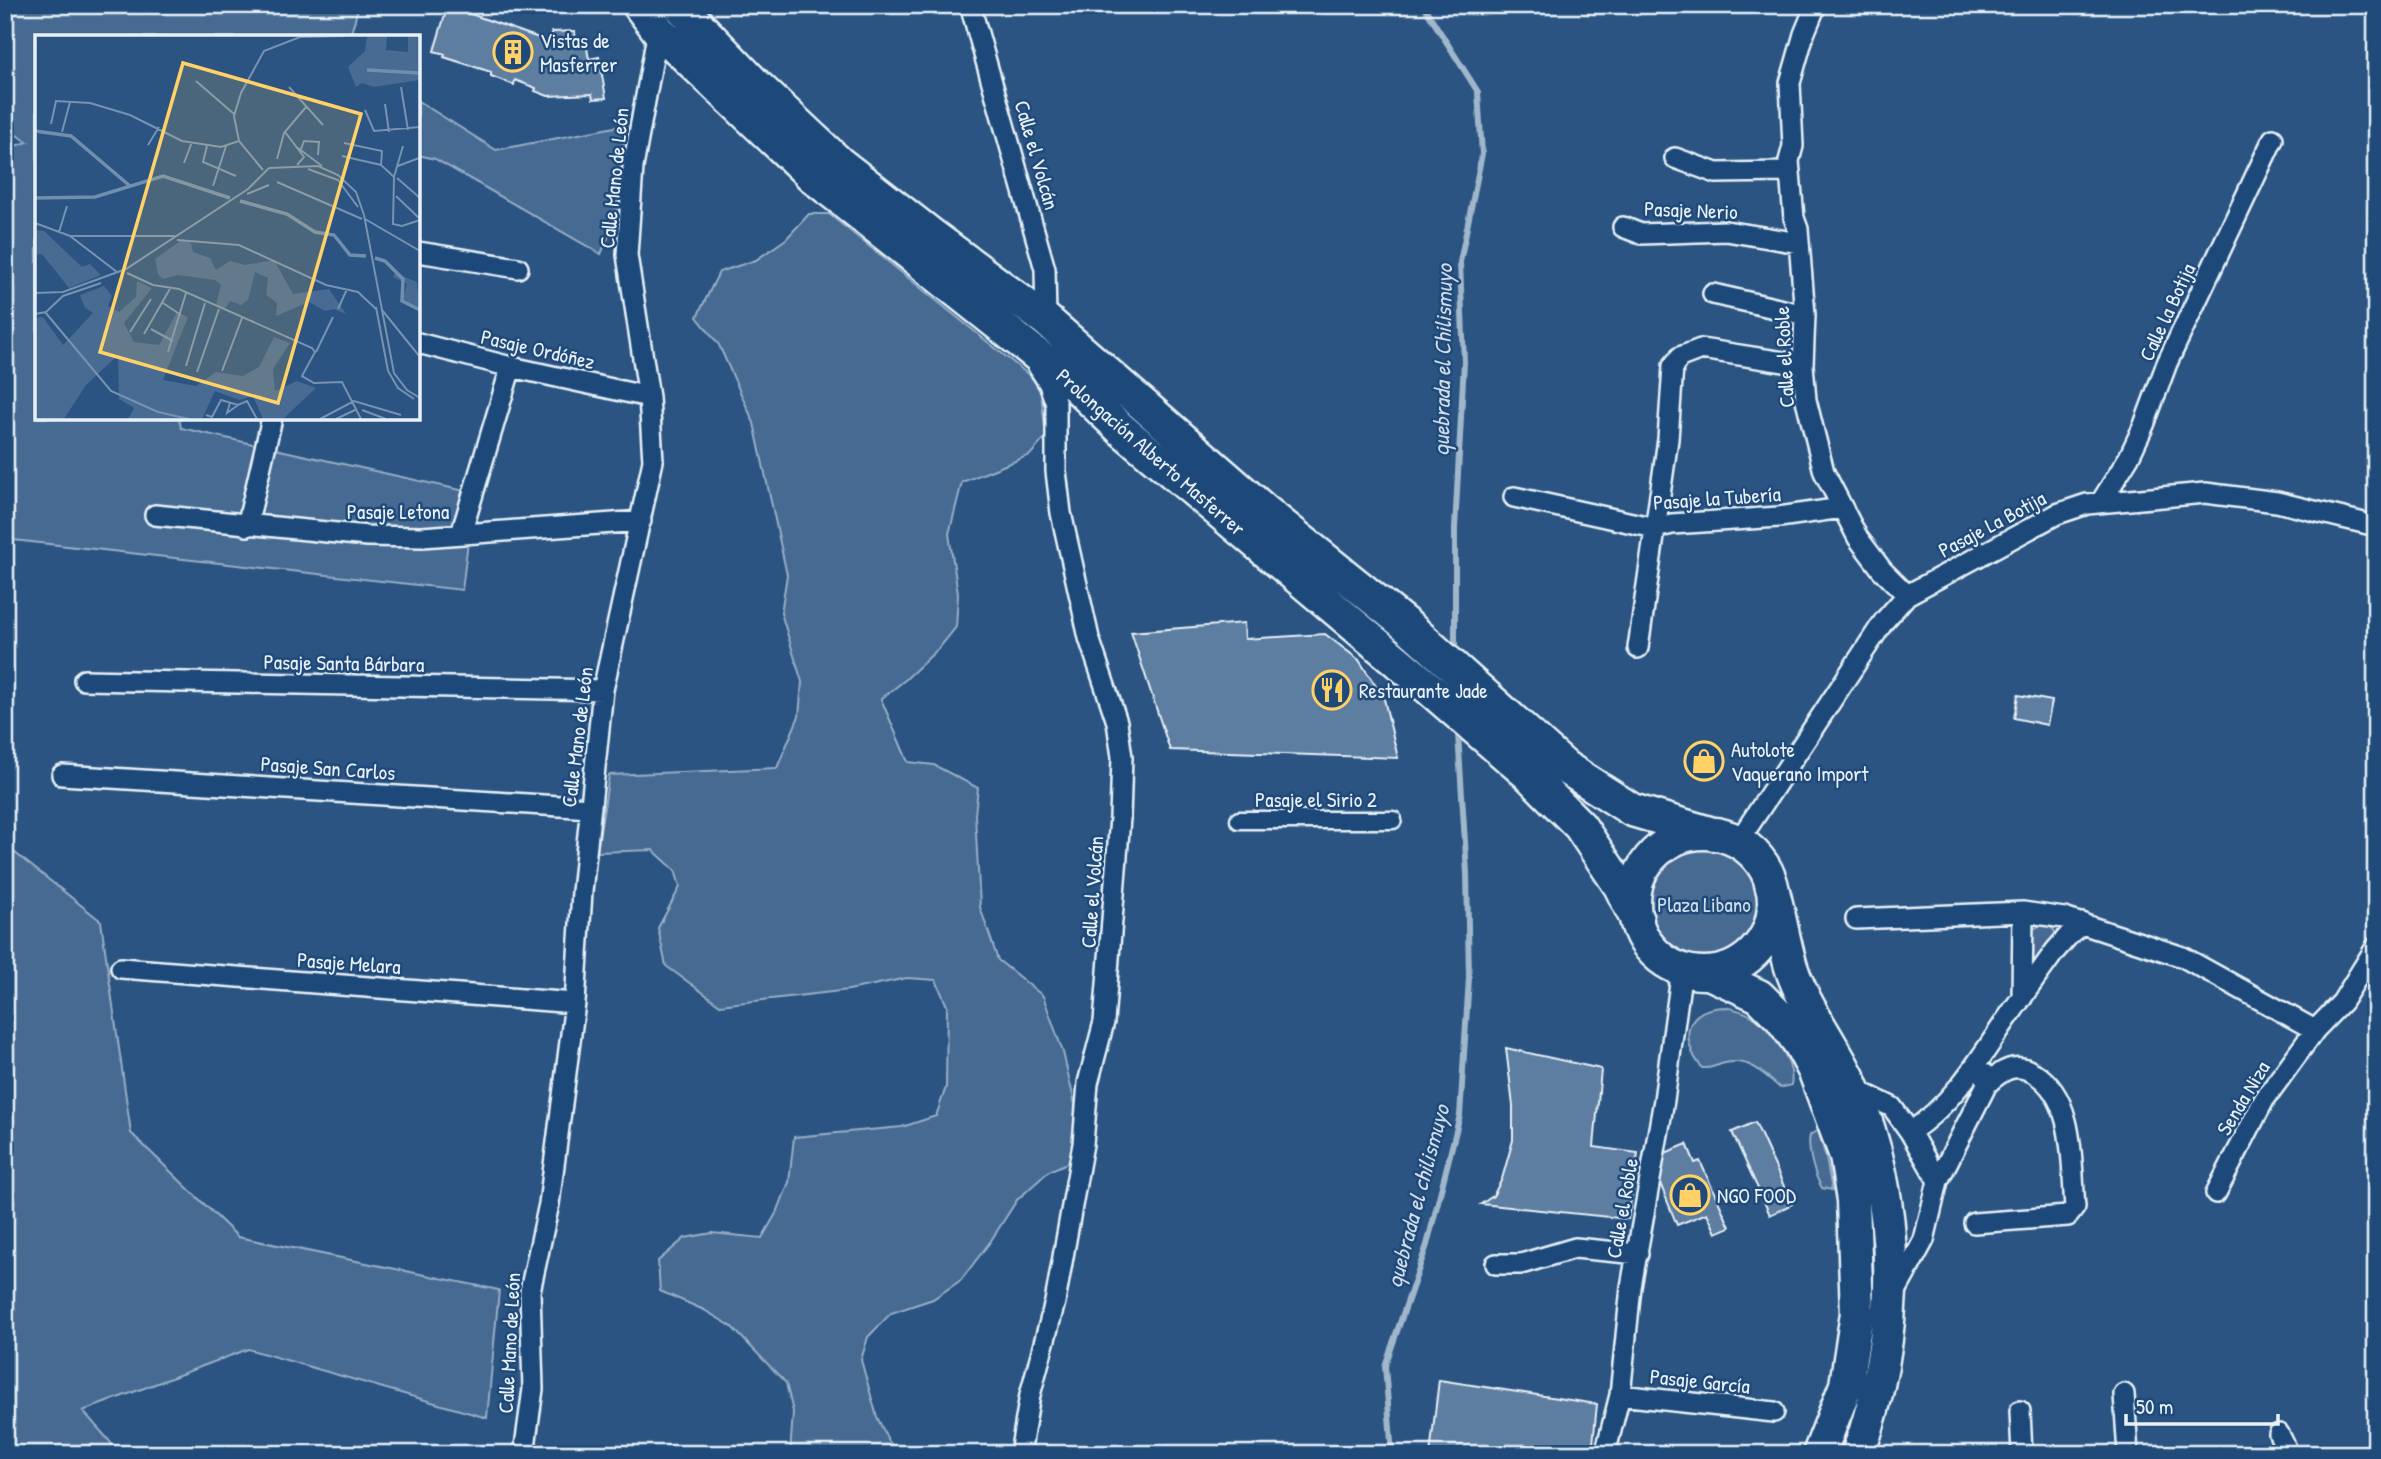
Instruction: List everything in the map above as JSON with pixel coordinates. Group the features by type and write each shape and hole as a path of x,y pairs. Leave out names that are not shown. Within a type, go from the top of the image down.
{"main road":[{"name":"Prolongación Alberto Masferrer","path":"679,5 755,84 838,162 1046,320 1266,512 1410,628 1565,767 1632,810 1726,838"},
{"name":"Prolongación Alberto Masferrer","path":"649,18 812,176 1076,386 1121,429 1529,775 1580,825 1620,886 1637,920"},
{"path":"1819,1454 1846,1385 1855,1327 1853,1200 1846,1156 1815,1072 1800,1044 1781,1018 1759,996 1695,971 1669,964 1648,945 1637,920 1635,893 1638,880 1652,857 1673,840 1699,833 1726,838 1759,859 1771,884 1792,969 1853,1088 1880,1175 1890,1251 1890,1302 1882,1373 1858,1454"},
{"path":"1695,971 1723,971 1747,959 1765,938 1774,911 1771,884"}],"street":[{"name":"Calle el Volcán","path":"970,5 1045,269 1046,320"},
{"name":"Calle el Roble","path":"1816,5 1791,76 1793,146 1788,161 1805,315 1803,365 1806,400 1824,472 1842,508 1858,538 1882,570 1907,595"},
{"name":"Calle Mano de León","path":"524,1454 533,1389 530,1291 549,1204 575,1003 603,690 653,461 649,397 628,255 633,167 649,18"},
{"name":"Calle la Botija","path":"2101,502 2129,457 2167,363 2273,139"},
{"path":"1675,158 1716,173 1790,172"},
{"name":"Pasaje Nerio","path":"1623,227 1641,234 1726,231 1799,243"},
{"path":"420,252 518,268"},
{"path":"1713,294 1805,315"},
{"name":"Calle el Volcán","path":"1020,1454 1030,1395 1055,1302 1083,1144 1088,1083 1104,1022 1120,830 1122,757 1117,722 1089,638 1061,513 1056,471 1056,404 1049,384 1022,342"},
{"name":"Pasaje Ordóñez","path":"420,344 511,367 649,397"},
{"path":"1638,648 1668,439 1673,366 1680,357 1701,349 1803,365"},
{"path":"461,534 511,367"},
{"path":"247,526 272,420"},
{"name":"Pasaje La Botija","path":"1907,595 2057,514 2101,502 2205,493 2277,502 2376,526"},
{"name":"Pasaje la Tubería","path":"1514,497 1655,528 1672,524 1779,517 1842,508"},
{"name":"Pasaje Letona","path":"155,514 247,526 366,536 461,534 641,521"},
{"path":"1726,838 1884,621 1907,595"},
{"name":"Pasaje Santa Bárbara","path":"85,680 603,690"},
{"name":"Pasaje San Carlos","path":"62,775 591,808"},
{"name":"Pasaje el Sirio 2","path":"1239,820 1393,820"},
{"path":"2022,998 2023,912"},
{"path":"1856,919 2023,912 2064,918 2183,957 2315,1030"},
{"path":"1910,1132 1930,1119 1946,1103 2068,934 2082,923"},
{"name":"Senda Niza","path":"2216,1193 2264,1100 2315,1030 2342,1002 2376,947"},
{"name":"Pasaje Melara","path":"121,968 575,1003"},
{"name":"Calle el Roble","path":"1605,1454 1620,1395 1631,1287 1664,1100 1695,971"},
{"path":"1982,1055 1987,1084"},
{"path":"1890,1302 1924,1240 1938,1181 1987,1084 2013,1067 2028,1069 2055,1090 2067,1126 2074,1207 2068,1216 1974,1223"},
{"path":"1853,1088 1892,1107 1938,1181"},
{"path":"1496,1264 1530,1262 1575,1248 1638,1254"},
{"path":"2124,1394 2128,1454"},
{"name":"Pasaje García","path":"1620,1395 1774,1412"},
{"path":"2020,1411 2022,1454"},
{"path":"2279,1434 2289,1454"}],"green space":[{"path":"5,5 359,5 351,35 35,35 35,420 179,420 181,428 474,493 462,590 5,539 5,149 28,142 5,128"},
{"path":"420,102 496,150 625,125 615,222 601,254 435,159 420,155"},
{"path":"809,214 829,214 1040,384 1046,437 1030,455 962,482 949,534 958,594 956,627 940,647 881,699 908,762 934,765 978,788 975,814 980,907 998,960 1043,996 1063,1052 1079,1122 1076,1159 1049,1171 1017,1200 961,1280 933,1299 891,1313 868,1337 861,1360 877,1417 888,1440 899,1454 790,1454 793,1412 786,1383 731,1326 704,1310 660,1291 658,1261 685,1238 712,1233 762,1238 778,1210 789,1182 794,1137 902,1127 936,1116 946,1087 947,1006 936,980 907,978 849,990 720,1005 666,966 658,928 680,887 675,870 653,850 597,852 609,775 777,768 799,716 802,682 781,613 787,575 754,423 719,345 697,317 719,272 756,260 786,239"},
{"path":"5,845 101,921 131,1133 238,1237 499,1290 487,1418 248,1349 83,1411 121,1454 5,1454"},
{"name":"Plaza Libano","path":"1704,849 1725,853 1743,865 1755,883 1759,904 1755,925 1743,943 1725,955 1704,959 1683,955 1665,943 1653,925 1649,904 1653,883 1665,865 1683,853"},
{"path":"2041,925 2051,927 2056,935 2031,973 2029,931"},
{"path":"1725,1007 1749,1014 1774,1037 1790,1067 1791,1085 1780,1088 1756,1068 1742,1063 1725,1063 1702,1068 1690,1046 1690,1027 1701,1013"},
{"path":"1818,1130 1832,1190 1822,1188 1812,1162 1810,1135"}],"building":[{"name":"Vistas de Masferrer","path":"448,5 469,5 468,13 550,42 552,32 575,31 576,46 586,43 589,59 599,57 606,98 593,99 592,94 548,96 515,80 514,85 491,76 491,72 444,57 445,54 434,51"},
{"path":"1244,623 1245,639 1325,634 1359,660 1384,699 1398,758 1170,750 1131,632"},
{"path":"2018,695 2052,701 2047,725 2014,718"},
{"path":"1506,1048 1601,1069 1594,1147 1638,1153 1628,1219 1481,1204 1493,1196 1502,1179 1513,1140 1513,1106"},
{"path":"1755,1122 1792,1204 1770,1215 1732,1132"},
{"name":"NGO FOOD","path":"1687,1144 1695,1163 1700,1161 1730,1227 1716,1233 1707,1213 1677,1225 1658,1178 1665,1153"},
{"path":"1439,1380 1597,1404 1592,1454 1430,1454"}],"waterway":[{"name":"quebrada el Chilismuyo","path":"1423,5 1478,92 1482,154 1460,262 1464,362 1455,528 1455,649"},
{"name":"quebrada el chilismuyo","path":"1392,1454 1385,1366 1427,1245 1460,1115 1469,978 1467,873 1458,734"}],"place":[{"name":"Vistas de Masferrer","path":"513,52"},
{"name":"Restaurante Jade","path":"1332,690"},
{"name":"Autolote Vaquerano Import","path":"1704,761"},
{"name":"NGO FOOD","path":"1690,1195"}]}
